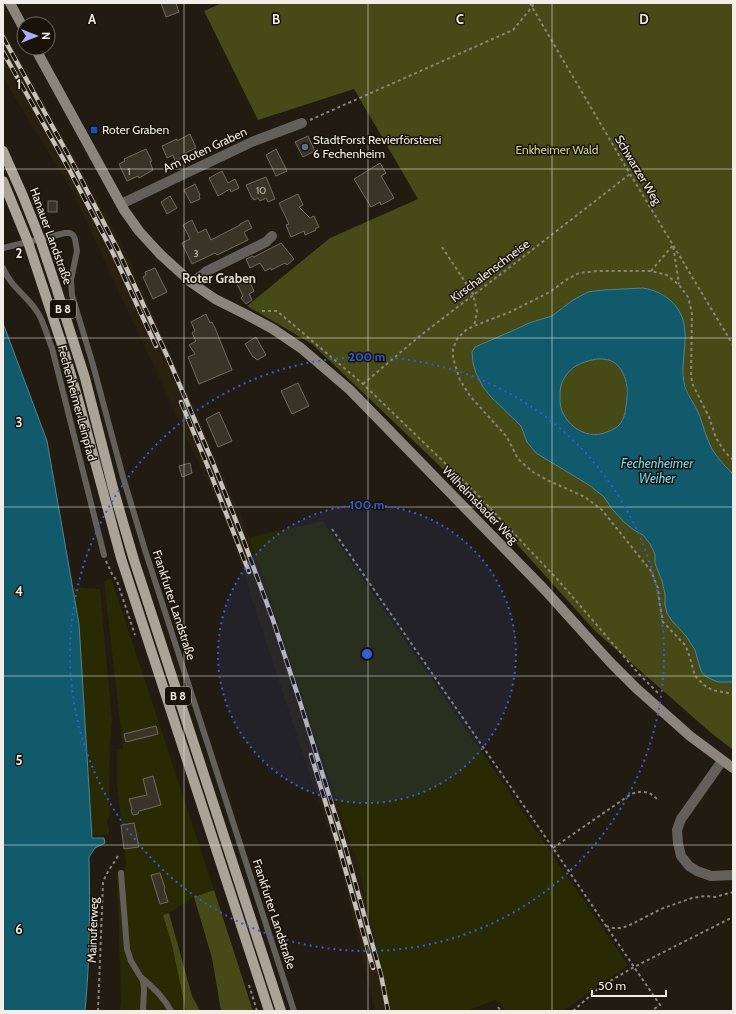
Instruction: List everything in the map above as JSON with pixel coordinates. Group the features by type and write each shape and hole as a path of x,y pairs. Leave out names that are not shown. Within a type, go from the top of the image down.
{"main road":[{"name":"Hanauer Landstraße","path":"3,151 40,239 56,287 85,378 113,488 134,560 281,1011"},
{"name":"Hanauer Landstraße","path":"3,181 28,242"},
{"name":"B 8","path":"28,242 78,399 121,558 269,1011"}],"street":[{"path":"10,3 17,16"},
{"name":"Wilhelmsbader Weg","path":"39,56 121,204 136,226 161,255 192,282 215,299 247,315 301,348 350,390 543,588 610,662 636,688 690,736 733,768"},
{"name":"Am Roten Graben","path":"121,204 254,140 302,123"},
{"path":"192,282 207,270 266,242 272,236"},
{"path":"722,761 681,819 677,830 678,843 681,856 689,866 697,871 711,876 733,875"}],"lane":[{"name":"Frankfurter Landstraße","path":"40,239 70,233 75,239 77,251 70,280 72,296 93,365 123,477 145,550 294,1011"},
{"path":"3,248 40,239"},
{"name":"Fechenheimer Leinpfad","path":"3,268 12,284 37,311 52,348 104,555"},
{"path":"121,873 127,949 128,955 143,981 143,1011"},
{"path":"141,977 158,992 170,1011"}],"path":[{"name":"Schwarzer Weg","path":"530,3 630,174 733,345"},
{"path":"302,123 513,30 534,3"},
{"name":"Kirschalenschneise","path":"363,384 420,335 630,174"},
{"path":"651,271 673,245"},
{"path":"673,245 679,285"},
{"path":"442,247 473,294 477,312 474,326"},
{"path":"733,460 725,452 716,438 709,417 693,385 691,376 692,313 688,296 679,285 667,275 651,271 597,271 579,273 566,280 550,292 510,312 466,330 457,339 453,349 453,358 460,380 470,396 507,437 518,459 533,472 543,478 585,496 602,510 651,571 658,588 663,622 686,646 695,676 704,685 712,690 733,694"},
{"path":"262,311 277,311 363,384 480,496 558,580 638,674 660,695"},
{"path":"332,529 660,1005 651,1011"},
{"path":"553,848 631,794 646,792 659,800"},
{"name":"Mainuferweg","path":"98,1011 103,883 106,874 116,861 119,854"},
{"path":"606,926 622,928 661,909 692,898 714,896 733,892"},
{"path":"573,1011 600,987 733,917"},
{"path":"498,1007 501,1011"}],"shaded area":[{"path":"3,28 16,52 16,56 18,56 125,249 246,527 358,864 390,1011 375,1011 341,869 228,526 71,189 3,78"}],"green space":[{"name":"Enkheimer Wald","path":"222,3 733,3 733,474 718,458 709,444 699,415 685,385 680,313 672,302 665,296 653,290 643,288 588,292 573,300 552,316 529,323 481,344 475,347 472,352 473,363 491,397 521,426 527,442 536,453 589,485 604,497 612,509 634,530 643,535 650,544 655,554 655,563 662,581 665,594 665,605 695,650 701,671 718,682 733,682 733,750 710,732 595,631 487,511 312,344 247,306 330,238 418,199 354,89 258,120 204,11"},
{"path":"596,359 614,361 616,363 624,376 627,393 625,411 620,424 611,431 600,434 583,432 571,425 565,418 562,410 559,392 565,376 571,369 586,361"},
{"path":"323,521 628,965 563,1011 506,1011 496,1000 466,1011 390,1011 358,864 250,539 255,536"},
{"path":"111,578 214,890 194,897 169,913 163,915 172,945 186,1011 120,1011 121,998 117,875 118,870 124,870 126,864 117,784 117,749 123,748 104,582"},
{"path":"73,587 100,589 112,720 109,787 110,815 107,821 109,835 91,835 79,624"},
{"path":"214,890 253,1011 221,1011 212,958 194,897"},
{"path":"169,913 192,996 200,1011 186,1011 172,945 163,915"}],"water":[{"name":"Fechenheimer Weiher","path":"643,288 654,291 670,300 678,310 683,320 685,342 683,376 685,387 698,412 710,445 722,463 733,474 733,682 718,682 705,676 701,671 695,650 686,636 672,621 667,613 665,594 655,563 655,554 643,535 624,522 612,509 604,497 589,485 536,453 527,442 521,426 491,397 483,387 476,373 472,352 475,347 529,323 552,316 573,300 588,292","holes":["596,359 612,361 622,371 627,385 626,407 623,418 617,427 599,434 590,434 582,432 574,427 563,414 560,388 567,374 579,364"]},
{"path":"3,323 47,441 79,624 92,838 104,838 105,843 95,848 89,857 90,895 88,973 85,1011 3,1011"}],"building":[{"path":"161,3 176,3 179,12 166,17"},
{"path":"190,134 196,148 183,154 184,157 175,161 173,155 167,158 162,146 177,139 177,141"},
{"name":"StadtForst Revierförsterei 6 Fechenheim","path":"308,136 315,151 303,157 295,142"},
{"path":"146,149 152,161 150,162 153,170 139,178 138,176 127,181 119,164 125,161 124,159"},
{"path":"276,149 287,171 276,176 266,155"},
{"path":"380,163 386,173 381,176 394,198 381,205 380,202 371,207 354,179"},
{"path":"222,171 228,183 235,179 239,188 231,192 230,189 218,196 209,178"},
{"path":"266,177 275,199 268,202 266,198 260,201 258,198 254,200 246,185"},
{"path":"195,184 200,195 200,199 191,203 184,190"},
{"path":"298,194 303,205 299,207 310,218 314,216 319,227 305,235 304,231 291,237 286,225 289,224 279,203"},
{"path":"170,196 177,208 167,214 161,202"},
{"path":"48,201 57,201 57,212 48,212"},
{"path":"192,220 198,233 206,229 211,240 248,220 252,228 244,232 248,240 217,255 215,253 192,264 182,243 190,239 183,225"},
{"path":"281,243 294,259 287,265 285,263 271,270 271,268 265,271 260,263 250,268 246,259 253,256 254,257"},
{"path":"155,268 167,292 153,299 143,277 146,275 145,272"},
{"path":"247,276 254,291 249,294 252,300 246,304 241,298 243,296 236,282"},
{"path":"206,314 210,323 212,322 215,328 232,370 199,384 188,357 195,354 189,345 196,341 192,333 195,331 191,322"},
{"path":"256,337 266,355 257,360 253,357 245,344"},
{"path":"298,383 309,406 292,414 281,391"},
{"path":"219,412 232,441 218,447 206,419"},
{"path":"190,463 192,473 182,477 179,466"},
{"path":"156,726 158,734 126,742 124,734"},
{"path":"153,776 161,805 139,811 138,814 133,815 129,799 147,795 143,779"},
{"path":"134,823 139,847 124,849 121,825"},
{"path":"160,873 168,902 160,904 151,875"}],"railway":[{"path":"3,37 71,160 118,250 169,360 242,536 273,620 344,843 381,975 388,1011"},
{"path":"3,52 70,171 113,253 156,346"},
{"path":"181,402 249,572"},
{"path":"311,755 373,968"}],"place":[{"name":"Roter Graben","path":"94,130"},
{"name":"StadtForst Revierförsterei 6 Fechenheim","path":"305,147"}],"district":[{"name":"Roter Graben","path":"219,278"}]}
